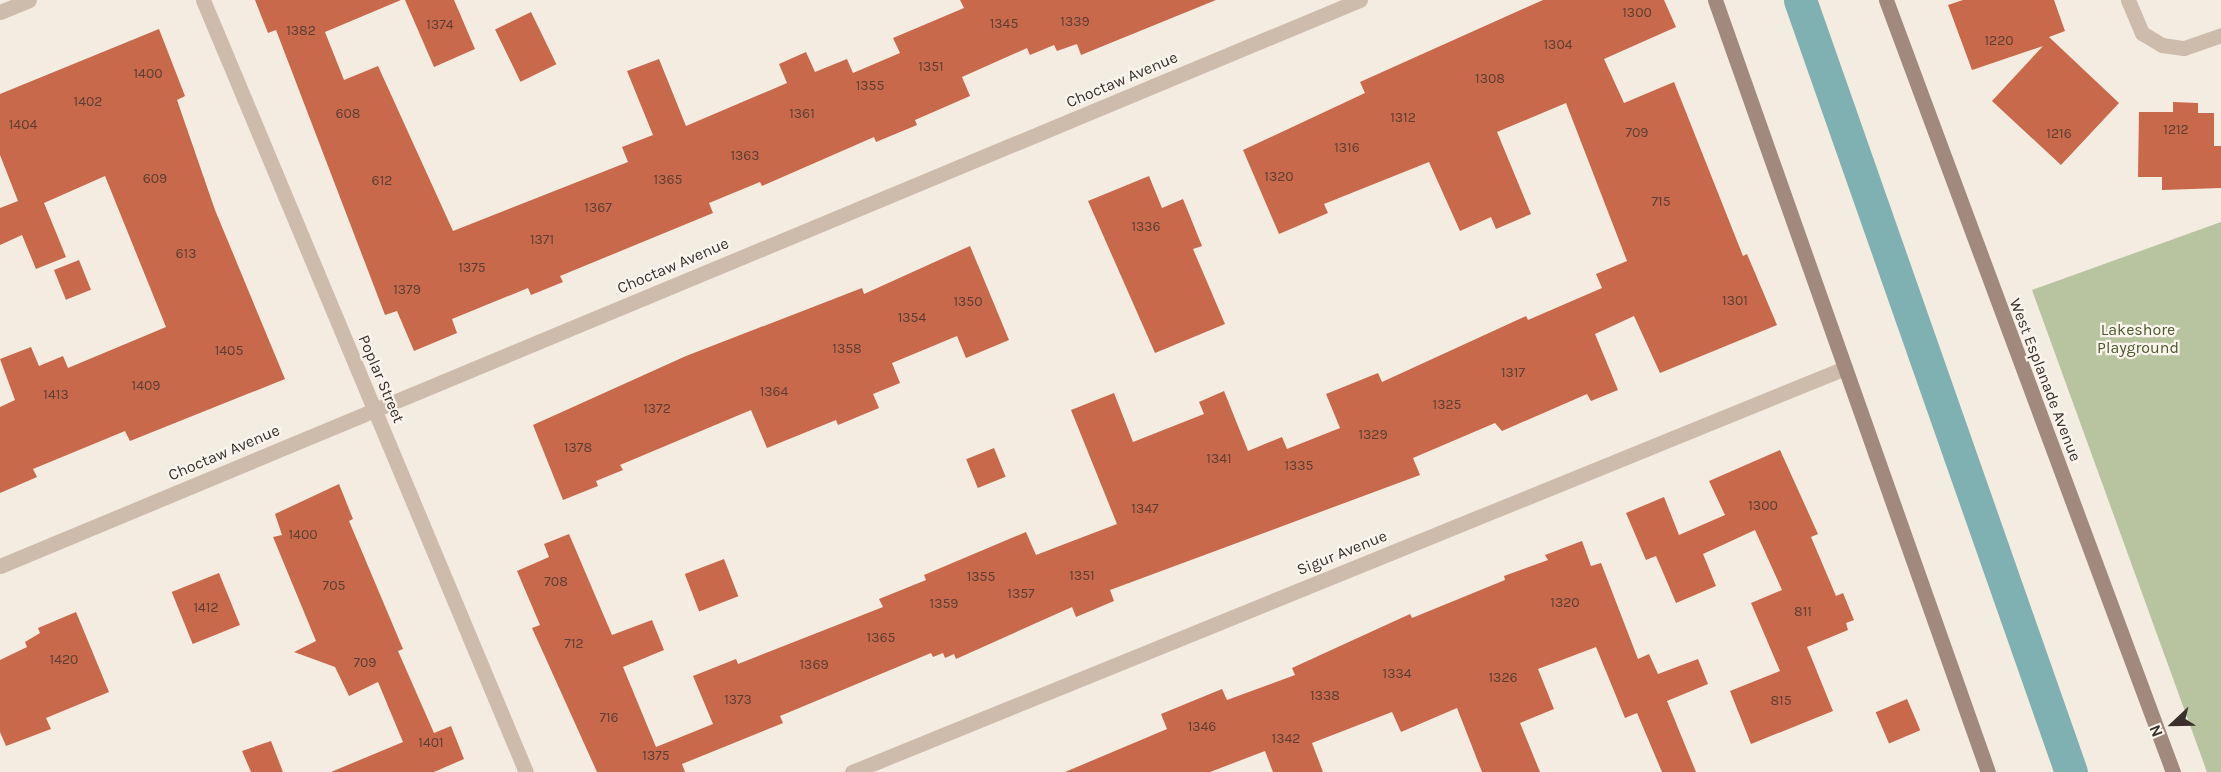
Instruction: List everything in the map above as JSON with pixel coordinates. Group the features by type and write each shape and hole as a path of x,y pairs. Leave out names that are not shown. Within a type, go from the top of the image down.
{"main road":[{"path":"1715,0 1988,772"},
{"name":"West Esplanade Avenue","path":"1886,0 2173,772"}],"street":[{"path":"0,12 29,0"},
{"name":"Poplar Street","path":"203,0 526,772"},
{"name":"Choctaw Avenue","path":"0,566 1360,0"},
{"path":"2128,0 2142,33 2162,45 2184,48 2221,35"},
{"name":"Sigur Avenue","path":"852,772 1845,368"}],"green space":[{"name":"Lakeshore Playground","path":"2221,222 2221,772 2207,772 2032,290"}],"building":[{"path":"255,0 401,0 325,32 344,80 378,66 453,231 628,162 622,147 653,135 627,71 659,59 686,126 787,83 779,64 806,52 815,72 847,59 853,73 900,53 893,38 964,8 960,0 1216,0 1081,55 1077,44 1057,51 1054,45 1030,55 1027,48 962,77 970,96 915,120 917,125 876,142 874,137 762,186 760,182 709,203 713,213 560,276 563,282 531,295 528,288 452,319 457,333 414,351 397,311 385,315 276,30 268,33"},
{"path":"405,0 454,0 475,49 434,67"},
{"path":"1543,0 1664,0 1676,27 1604,59 1624,103 1674,82 1743,256 1747,254 1777,325 1660,373 1634,316 1595,334 1618,390 1591,401 1587,394 1502,431 1495,423 1413,458 1420,475 1110,590 1114,601 1076,617 1072,607 956,659 954,654 945,658 943,653 933,657 931,653 780,716 783,723 682,764 685,772 597,772 532,628 540,625 517,571 549,557 544,544 569,534 612,635 652,620 664,650 623,667 656,747 713,724 693,676 736,659 738,664 883,607 879,599 926,580 924,575 1026,532 1036,555 1117,524 1071,410 1114,393 1133,442 1204,414 1199,402 1224,391 1248,451 1282,437 1287,449 1340,428 1326,394 1378,373 1382,382 1526,316 1528,320 1602,288 1596,274 1627,261 1566,103 1497,132 1531,214 1496,229 1491,217 1460,231 1429,162 1324,204 1328,213 1279,234 1243,150 1365,93 1360,82"},
{"path":"1963,0 2054,0 2065,31 2049,37 2119,103 2061,165 1992,101 2043,46 1972,70 1948,5"},
{"path":"531,12 556,64 520,82 495,30"},
{"path":"159,29 185,96 177,100 215,210 285,379 130,441 125,431 33,469 37,477 0,493 0,407 15,400 0,359 31,347 39,366 63,356 68,368 166,327 105,176 44,203 66,257 36,269 22,235 0,245 0,208 18,201 0,155 0,94"},
{"path":"2173,102 2198,103 2198,113 2214,113 2214,146 2221,146 2221,188 2162,190 2162,177 2138,177 2139,112 2173,112"},
{"path":"1149,176 1162,208 1183,199 1202,246 1193,249 1225,324 1155,353 1088,201"},
{"path":"970,246 1009,340 966,358 957,336 892,363 900,383 873,394 879,408 838,425 836,420 767,448 751,410 620,465 623,470 596,481 598,486 563,500 533,425 686,356 862,288 864,294"},
{"path":"79,260 91,290 66,300 54,270"},
{"path":"994,448 1006,477 978,488 966,459"},
{"path":"1780,450 1818,534 1811,537 1836,596 1843,593 1854,620 1846,623 1848,630 1807,647 1833,711 1751,744 1730,691 1780,671 1751,603 1782,590 1755,530 1703,554 1716,586 1676,603 1656,556 1646,560 1626,513 1664,497 1679,535 1725,515 1709,481"},
{"path":"339,484 353,519 349,521 403,649 398,651 434,733 451,726 464,759 434,772 331,772 403,742 378,682 349,696 335,667 294,652 316,641 273,537 282,535 275,514"},
{"path":"1582,541 1591,566 1601,563 1638,659 1649,654 1658,674 1698,659 1708,684 1667,701 1696,772 1662,772 1637,713 1625,718 1596,647 1538,669 1554,709 1520,723 1540,772 1482,772 1457,708 1401,732 1392,712 1312,743 1323,772 1273,772 1265,751 1210,772 1065,772 1167,729 1161,714 1222,689 1227,700 1295,675 1292,668 1410,614 1412,618 1505,580 1504,576 1548,560 1545,555"},
{"path":"724,559 738,596 699,611 685,574"},
{"path":"219,573 240,625 193,644 172,592"},
{"path":"76,612 109,692 46,718 51,729 6,746 0,732 0,660 27,647 25,642 40,633 38,628"},
{"path":"1907,699 1920,730 1889,744 1876,712"},
{"path":"271,741 283,772 251,772 242,751"}],"waterway":[{"path":"1800,0 2071,772"}]}
